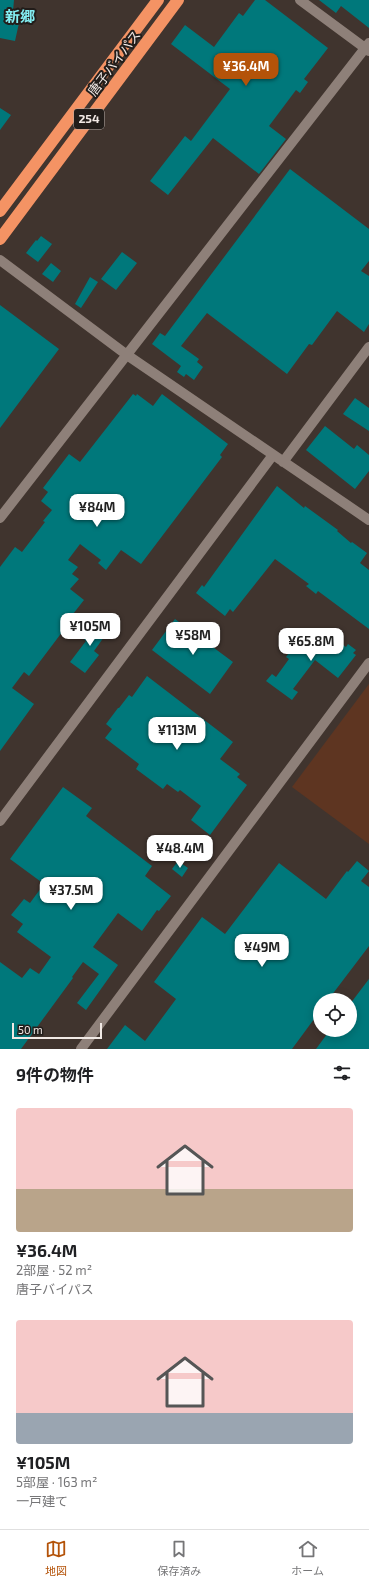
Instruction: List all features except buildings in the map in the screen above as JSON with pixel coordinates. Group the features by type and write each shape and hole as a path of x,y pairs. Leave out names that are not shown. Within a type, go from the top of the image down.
{"highway":[{"name":"唐子バイパス","path":"0,211 158,0"},
{"name":"唐子バイパス","path":"0,239 178,0"}],"street":[{"path":"0,518 368,47 300,0"},
{"path":"0,260 127,355 369,520"},
{"path":"283,462 369,347"},
{"path":"0,820 273,455"},
{"path":"81,1049 369,663"}],"shaded area":[{"path":"369,684 369,844 292,787"}],"district":[{"name":"新郷","path":"20,17"}]}
